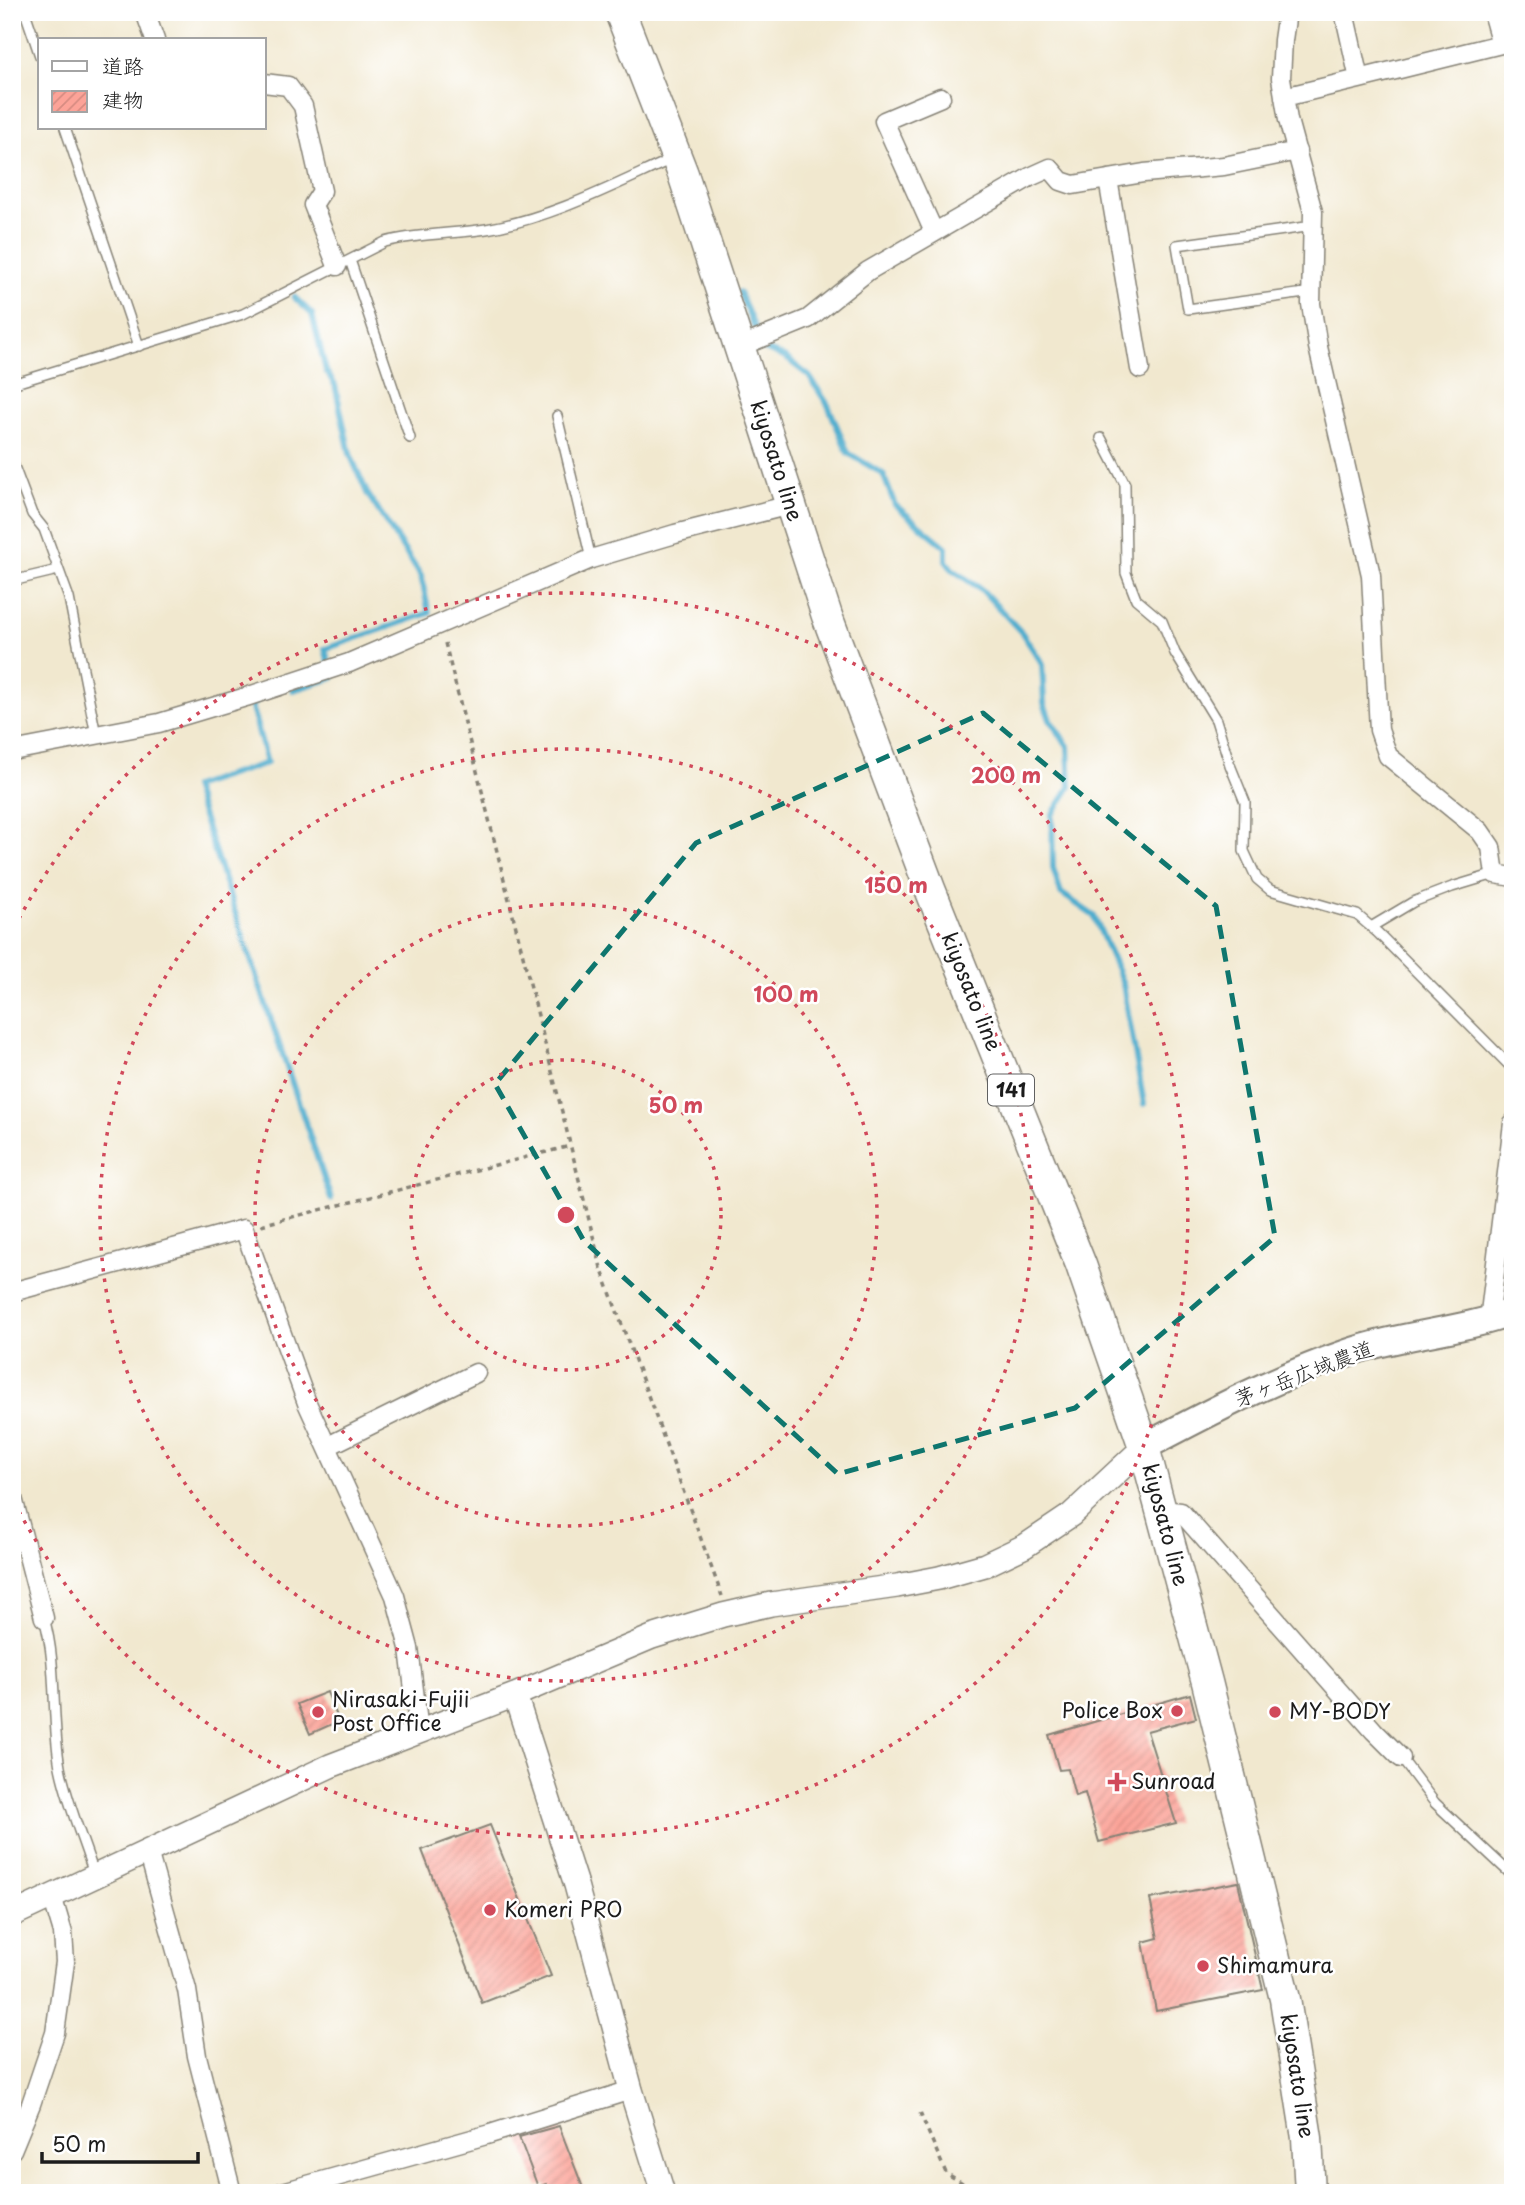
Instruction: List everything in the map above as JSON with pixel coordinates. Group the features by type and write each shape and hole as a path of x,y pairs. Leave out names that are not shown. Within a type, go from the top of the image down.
{"highway":[{"name":"kiyosato line","path":"620,12 677,157 827,616 866,723 1081,1265 1144,1447 1207,1682 1285,1998 1307,2138 1310,2193"}],"main road":[{"name":"茅ヶ岳広域農道","path":"1144,1447 1242,1396 1349,1352 1501,1316"}],"street":[{"path":"145,12 154,38"},
{"path":"1287,12 1281,78 1313,212 1311,304 1318,347 1371,575 1379,730 1388,756 1480,831 1504,876"},
{"path":"1345,12 1359,79"},
{"path":"1284,97 1501,44 1492,12"},
{"path":"266,82 288,86 303,106 322,191 313,205 343,263"},
{"path":"934,232 884,121 940,97"},
{"path":"739,347 808,319 868,271 1050,168 1061,181 1073,185 1144,173 1224,166 1297,151"},
{"path":"1108,179 1140,369"},
{"path":"12,751 159,723 259,692 349,663 591,559 674,534 790,505"},
{"path":"1501,1316 1513,1123"},
{"path":"12,1292 244,1230 307,1403 395,1596 409,1648 419,1732"},
{"path":"328,1446 476,1373"},
{"path":"12,1915 330,1766 515,1695 652,1637 729,1614 785,1602 918,1582 985,1565 1026,1546 1071,1515 1144,1447"},
{"path":"12,1494 44,1618"},
{"path":"1161,1510 1181,1512 1374,1731 1401,1758"},
{"path":"515,1695 576,1885 631,2090 663,2193"},
{"path":"148,1851 187,1990 197,2056 232,2193"},
{"path":"12,2150 55,2033 65,1962 63,1933 52,1896"},
{"path":"279,2193 489,2134 631,2090"}],"lane":[{"path":"25,12 38,50"},
{"path":"66,130 139,346"},
{"path":"12,384 243,314 386,242 409,236 487,229 556,211 677,157"},
{"path":"1312,292 1188,309 1177,245 1313,226"},
{"path":"343,263 410,438"},
{"path":"557,416 591,559"},
{"path":"1101,438 1125,484 1126,573 1136,599 1161,621 1175,653 1216,720 1245,802 1244,851 1257,879 1270,890 1357,915 1513,1069"},
{"path":"12,461 32,514 44,529 69,598 96,735"},
{"path":"12,581 58,570"},
{"path":"1371,927 1413,902 1504,876"},
{"path":"44,1618 51,1641 54,1718 61,1770 95,1876"},
{"path":"1401,1758 1435,1803 1513,1876"},
{"path":"12,2186 14,2193"}],"path":[{"path":"440,622 601,1268 729,1614"},
{"path":"244,1230 570,1146"},
{"path":"920,2113 946,2173 979,2193"}],"highlighted area":[{"path":"983,713 1216,906 1275,1237 1075,1408 838,1474 584,1241 495,1084 696,843"}],"building":[{"name":"Nirasaki-Fujii Post Office","path":"327,1692 339,1721 310,1734 297,1704"},
{"name":"Sunroad","path":"1190,1694 1196,1718 1147,1731 1176,1823 1099,1842 1085,1793 1075,1796 1068,1769 1059,1770 1049,1735"},
{"path":"490,1825 551,1976 482,2003 422,1850"},
{"name":"Shimamura","path":"1238,1882 1263,1990 1156,2011 1143,1942 1158,1938 1150,1899"},
{"path":"559,2126 585,2193 549,2193 546,2184 538,2187 519,2137"}],"waterway":[{"path":"739,292 764,349 786,358 809,376 828,405 848,453 883,474 895,505 946,547 946,561 952,569 982,590 1022,633 1042,663 1044,703 1050,720 1068,746 1070,787 1052,815 1053,868 1061,893 1094,916 1123,984 1144,1104"},
{"path":"293,690 333,678 325,649 429,613 421,576 367,493 350,454 335,385 326,371 312,314 294,297"},
{"path":"256,702 251,704 267,763 193,787 331,1199"}],"place":[{"name":"Police Box","path":"1177,1711"},
{"name":"Nirasaki-Fujii Post Office","path":"318,1712"},
{"name":"MY-BODY","path":"1275,1712"},
{"name":"Sunroad","path":"1117,1782"},
{"name":"Komeri PRO","path":"490,1910"},
{"name":"Shimamura","path":"1203,1966"}]}
